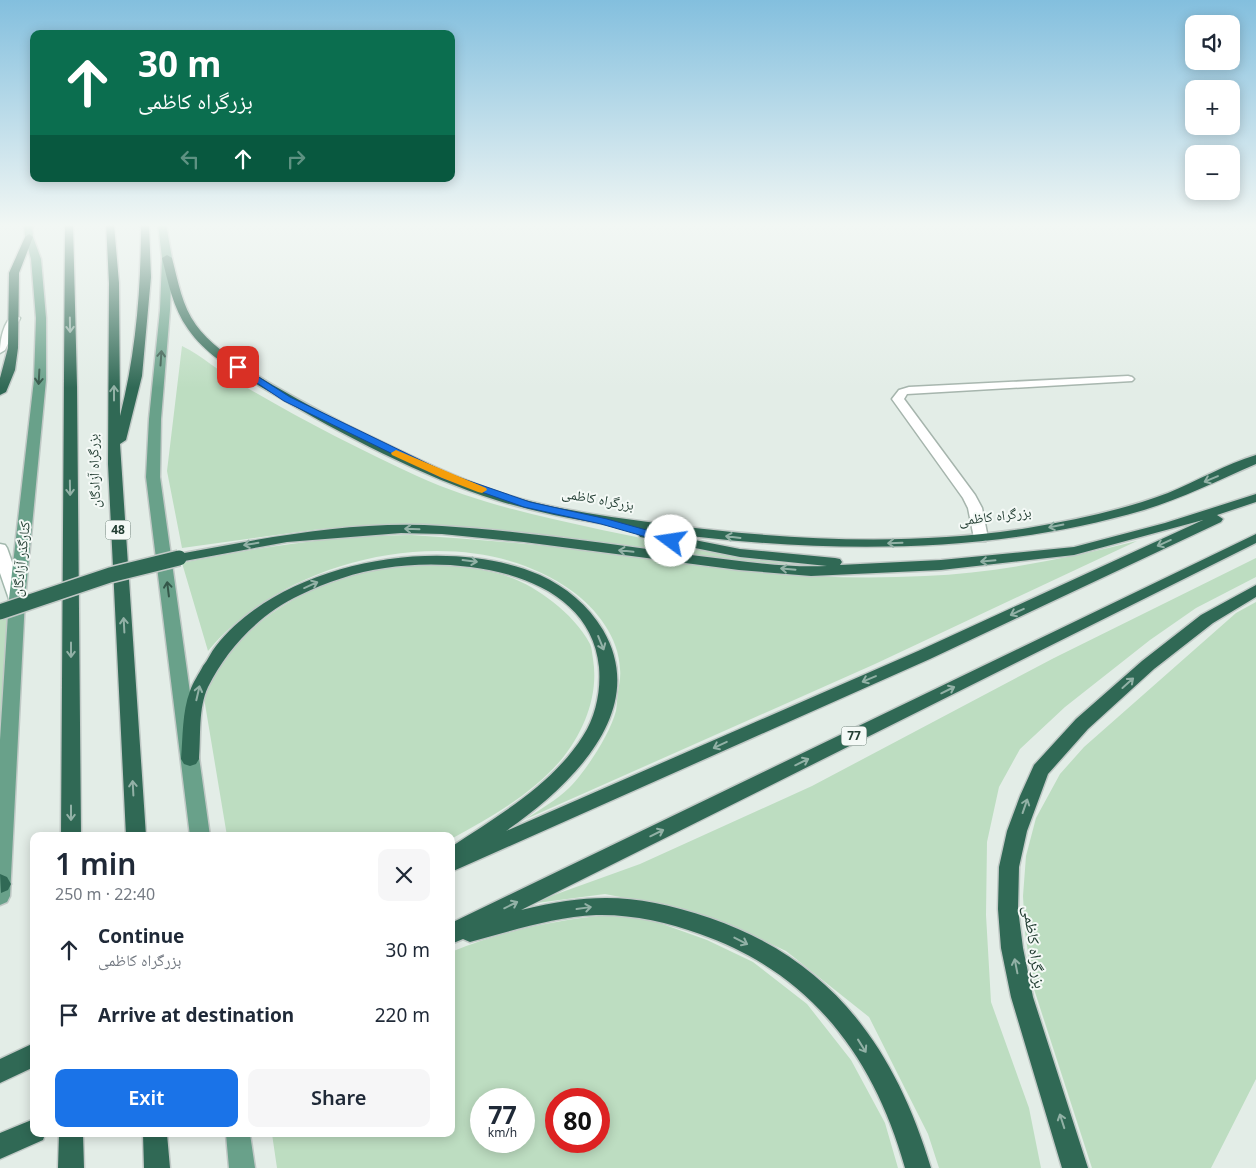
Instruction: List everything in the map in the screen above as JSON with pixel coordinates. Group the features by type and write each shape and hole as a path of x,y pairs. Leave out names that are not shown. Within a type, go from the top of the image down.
{"highway":[{"path":"0,392 9,370 14,348 14,279"},
{"name":"بزرگراه آزادگان","path":"70,279 71,832"},
{"name":"بزرگراه آزادگان","path":"114,279 114,464 136,832"},
{"path":"114,464 136,376 146,279"},
{"name":"بزرگراه کاظمی","path":"173,279 184,314 198,335 222,356 287,399 446,476 527,504 603,521 741,538 846,544 981,538 1035,531 1137,507 1165,498 1256,459"},
{"path":"0,612 59,591 179,558 287,538 401,529 442,530 524,538 739,565 811,571 959,564 1074,551 1170,526 1256,500"},
{"path":"455,862 924,655 1256,500"},
{"path":"603,521 657,538 740,553 889,567"},
{"name":"77","path":"455,934 1256,538"},
{"path":"190,759 197,692 221,648 265,610 291,594 318,581 354,570 414,559 474,561 507,568 535,578 560,591 578,606 601,640 608,663 605,702 590,741 552,787 455,854"},
{"name":"بزرگراه کاظمی","path":"1076,1168 1022,997 1012,948 1008,909 1009,867 1017,831 1029,796 1041,770 1082,724 1148,665 1207,619 1256,590"},
{"path":"455,935 552,912 596,906 631,908 664,914 703,924 739,940 778,961 820,994 854,1033 891,1092 912,1144 918,1168"},
{"path":"0,1071 30,1058"},
{"path":"0,1146 30,1132"},
{"path":"71,1137 71,1168"},
{"path":"155,1137 157,1168"}],"main road":[{"name":"کنارگذر آزادگان","path":"0,896 17,598 40,380 41,318 38,279"},
{"path":"166,279 155,419 153,477 199,832"},
{"path":"238,1137 242,1168"}],"street":[{"path":"0,350 15,318"},
{"path":"981,538 975,508 970,498 898,399 903,392 909,390 1128,379"},
{"path":"0,548 17,598"}],"green space":[{"path":"182,346 197,354 232,379 327,432 417,476 462,494 531,514 629,536 815,567 754,563 492,529 420,524 320,529 182,548 167,471"},
{"path":"411,535 586,550 741,571 787,575 856,577 902,577 979,572 1059,559 1137,541 875,664 526,819 569,788 597,752 609,730 616,711 620,675 616,646 598,615 572,591 530,568 482,555 432,551 381,556 331,569 284,590 242,617 208,651 182,563 296,543"},
{"path":"1256,558 1256,577 1196,608 1150,640 1065,707 1020,749 999,787 987,842 986,915 991,1002 1029,1108 1041,1168 939,1168 928,1134 869,1017 786,951 729,924 656,904 605,894 529,904 640,864 812,786 1054,658"},
{"path":"425,564 462,567 500,574 528,585 564,611 578,626 590,644 593,659 594,686 592,699 577,737 561,760 524,795 455,837 455,832 226,832 204,698 214,676 227,656 243,637 282,606 326,584 349,576 387,568"},
{"path":"1256,602 1256,1079 1211,1168 1092,1168 1033,986 1025,932 1023,896 1026,856 1036,818 1060,774 1084,747 1236,613"},
{"path":"10,614 0,769 0,618"},
{"path":"609,915 654,921 707,940 753,962 807,1004 851,1060 885,1123 898,1168 277,1168 272,1137 455,1137 455,951 489,938 548,923"}],"slow traffic":[{"path":"396,453 482,490"}],"route":[{"path":"238,367 287,399 339,426 446,476 479,489 527,504 603,521 671,541"}]}
